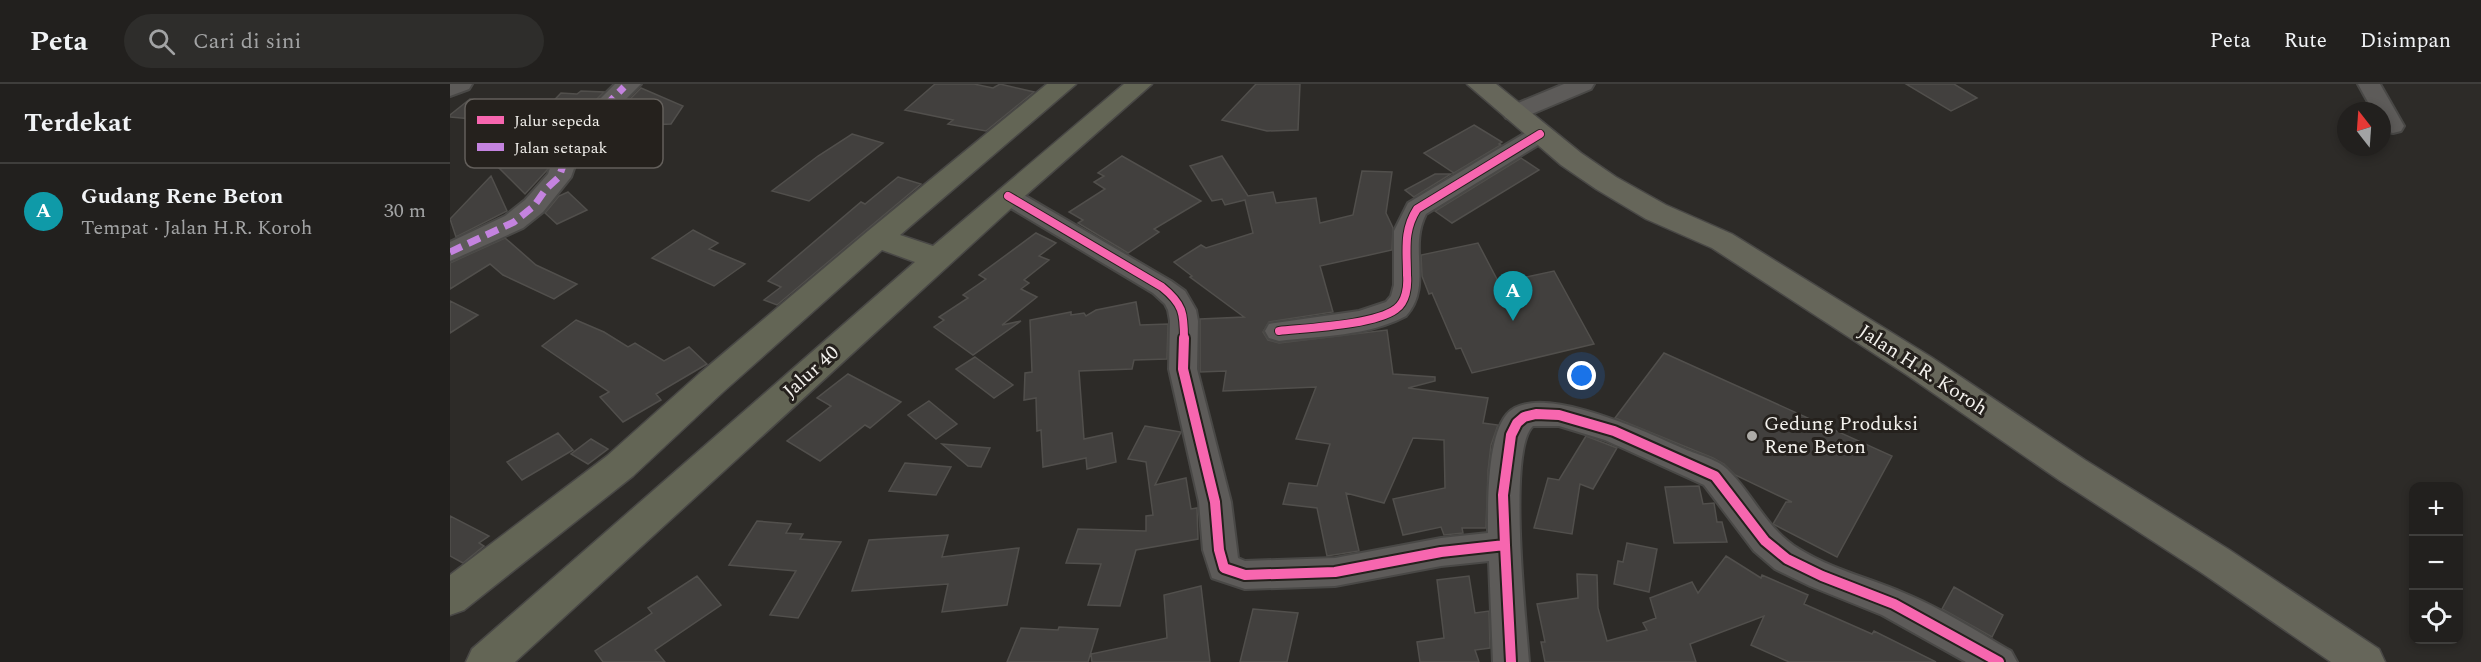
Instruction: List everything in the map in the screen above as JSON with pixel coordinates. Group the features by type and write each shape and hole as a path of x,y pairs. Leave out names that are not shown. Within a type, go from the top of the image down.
{"highway":[{"path":"450,598 620,466 711,383 878,238 1031,108 1063,84"},
{"name":"Jalur 40","path":"486,662 1008,196 1139,84"},
{"path":"878,238 938,259"}],"main road":[{"name":"Jalan H.R. Koroh","path":"1480,84 1540,134 1606,183 1656,212 1722,241 1919,366 2098,487 2215,561 2365,662"}],"street":[{"path":"450,89 461,84"},
{"path":"595,84 627,86"},
{"path":"1514,113 1582,84"},
{"path":"2370,84 2394,126"},
{"path":"614,99 627,86"},
{"path":"1279,332 1378,317 1394,310 1402,302 1408,281 1404,245 1407,223 1417,209 1540,134"},
{"path":"450,252 514,222 534,206 546,189 559,177 562,168"},
{"path":"1008,196 1162,287 1176,298 1184,321 1183,369 1215,502 1219,550 1224,568 1230,572 1245,574 1335,572 1441,552 1505,545"},
{"path":"1511,662 1503,495 1511,435 1516,423 1524,417 1536,414 1559,415 1614,431 1714,476 1765,541 1787,559 1822,576 1894,604 1999,662"}],"building":[{"path":"935,84 974,84 993,88 1000,84 1034,92 986,131 948,124 953,120 905,110"},
{"path":"1256,84 1300,84 1298,130 1267,131 1222,120"},
{"path":"1906,84 1954,84 1977,98 1951,111"},
{"path":"641,88 683,106 671,124 663,124 663,99 630,99"},
{"path":"581,91 604,92 597,99 555,99 561,93 577,94"},
{"path":"465,103 465,118 450,117"},
{"path":"1474,125 1502,142 1499,144 1501,145 1454,173 1424,153"},
{"path":"852,134 883,143 809,201 772,191 818,156"},
{"path":"1122,156 1201,201 1154,229 1159,232 1128,253 1078,223 1083,220 1069,212 1105,189 1094,182 1104,176 1098,173"},
{"path":"1222,156 1248,196 1273,192 1276,203 1316,198 1320,223 1353,215 1362,171 1392,172 1386,213 1393,228 1392,250 1320,266 1333,312 1269,322 1263,332 1268,340 1279,343 1387,330 1393,374 1435,377 1435,381 1408,388 1488,398 1483,423 1498,425 1491,445 1486,528 1462,528 1463,533 1444,535 1441,527 1403,535 1393,499 1445,488 1444,440 1413,438 1384,503 1346,493 1359,551 1327,556 1317,508 1283,504 1289,483 1317,486 1330,444 1296,439 1316,387 1223,391 1226,371 1200,372 1200,319 1244,317 1190,277 1192,276 1174,262 1201,245 1206,248 1253,233 1245,200 1225,205 1222,199 1212,201 1190,166"},
{"path":"1521,158 1539,170 1452,223 1435,211"},
{"path":"499,168 548,168 525,194"},
{"path":"1435,174 1451,174 1414,197 1405,190"},
{"path":"491,176 507,211 456,237 450,219"},
{"path":"898,177 921,184 777,305 764,300 781,287 768,281 861,202 865,204"},
{"path":"568,192 587,210 557,224 545,213 559,196"},
{"path":"693,230 718,243 709,249 745,264 714,286 652,258"},
{"path":"1036,233 1056,243 1039,256 1049,260 1024,280 1029,283 1021,289 1037,297 1002,325 1021,321 973,355 934,327 944,320 939,317 968,298 963,295 986,279 979,275"},
{"path":"505,238 536,265 577,284 554,299 503,275 490,264 450,289 450,263"},
{"path":"1478,243 1499,283 1554,271 1594,344 1472,373 1461,348 1456,349 1432,293 1429,294 1422,276 1421,255"},
{"path":"450,301 478,315 450,333"},
{"path":"1136,302 1140,325 1168,324 1167,359 1134,360 1132,369 1079,371 1084,439 1112,433 1116,462 1087,469 1086,458 1043,467 1041,430 1037,431 1036,398 1024,400 1025,373 1032,372 1030,320 1071,312 1071,315 1084,313 1086,316 1096,310"},
{"path":"576,320 604,332 628,347 635,343 664,361 689,347 707,364 656,394 661,400 623,422 600,397 609,392 542,346"},
{"name":"Gedung Produksi Rene Beton","path":"1664,353 1892,456 1837,557 1773,524 1786,502 1792,502 1735,475 1724,464 1713,458 1615,418"},
{"path":"975,357 1013,385 994,398 956,369"},
{"path":"848,374 901,402 870,428 865,425 820,461 787,441 831,406 817,398"},
{"path":"929,401 957,424 936,439 908,415"},
{"path":"1145,426 1181,432 1155,485 1186,478 1191,509 1197,508 1198,539 1136,550 1120,606 1088,605 1101,564 1066,563 1078,529 1146,531 1146,516 1153,515 1146,462 1128,459"},
{"path":"558,433 573,450 522,480 507,462"},
{"path":"1586,436 1617,448 1593,489 1580,484 1572,534 1534,528 1548,478 1559,480"},
{"path":"591,439 608,449 588,464 571,454"},
{"path":"942,444 990,448 981,467 968,466"},
{"path":"905,463 951,467 936,495 889,491"},
{"path":"1699,486 1703,504 1714,503 1717,522 1722,522 1727,542 1674,543 1665,487"},
{"path":"450,516 489,536 479,543 484,546 463,563 450,556"},
{"path":"757,521 791,524 786,533 803,534 800,539 841,542 798,618 770,615 796,571 729,565"},
{"path":"948,535 942,557 1019,548 1007,605 942,612 948,584 852,591 869,540"},
{"path":"1627,543 1657,549 1649,592 1614,584 1618,561 1623,562"},
{"path":"1726,556 1761,578 1762,575 1808,595 1804,604 1872,634 1874,631 1936,662 1789,662 1751,645 1764,616 1690,644 1696,662 1545,662 1541,642 1545,642 1537,604 1578,598 1577,574 1597,575 1598,608 1607,641 1647,630 1643,623 1656,618 1650,598 1692,582 1698,593"},
{"path":"697,576 721,605 655,650 665,662 603,662 595,651 652,613 648,608"},
{"path":"1469,576 1475,613 1489,611 1490,648 1475,650 1479,662 1420,662 1417,642 1444,638 1437,580"},
{"path":"1201,586 1210,662 1092,662 1091,654 1167,638 1164,595"},
{"path":"1954,587 2003,615 1992,637 1942,609"},
{"path":"1253,609 1298,613 1287,662 1240,662"},
{"path":"1059,627 1098,629 1088,662 1007,662 1021,628 1058,630"}],"marked path":[{"path":"612,99 624,87"},
{"path":"450,252 514,222 534,206 546,189 559,177 562,168"}],"cycle path":[{"path":"1279,331 1375,318 1396,309 1406,291 1406,238 1409,224 1417,209 1540,134"},
{"path":"1008,196 1162,287 1176,298 1184,321 1183,369 1215,502 1219,550 1224,568 1245,575 1335,572 1441,552 1505,545 1511,662"},
{"path":"1505,545 1503,495 1511,435 1517,423 1524,417 1536,414 1559,415 1614,431 1715,476 1765,541 1787,559 1822,576 1894,604 1999,662"}],"place":[{"name":"Gudang Rene Beton","path":"1513,321"},
{"name":"Gedung Produksi Rene Beton","path":"1752,436"}]}
